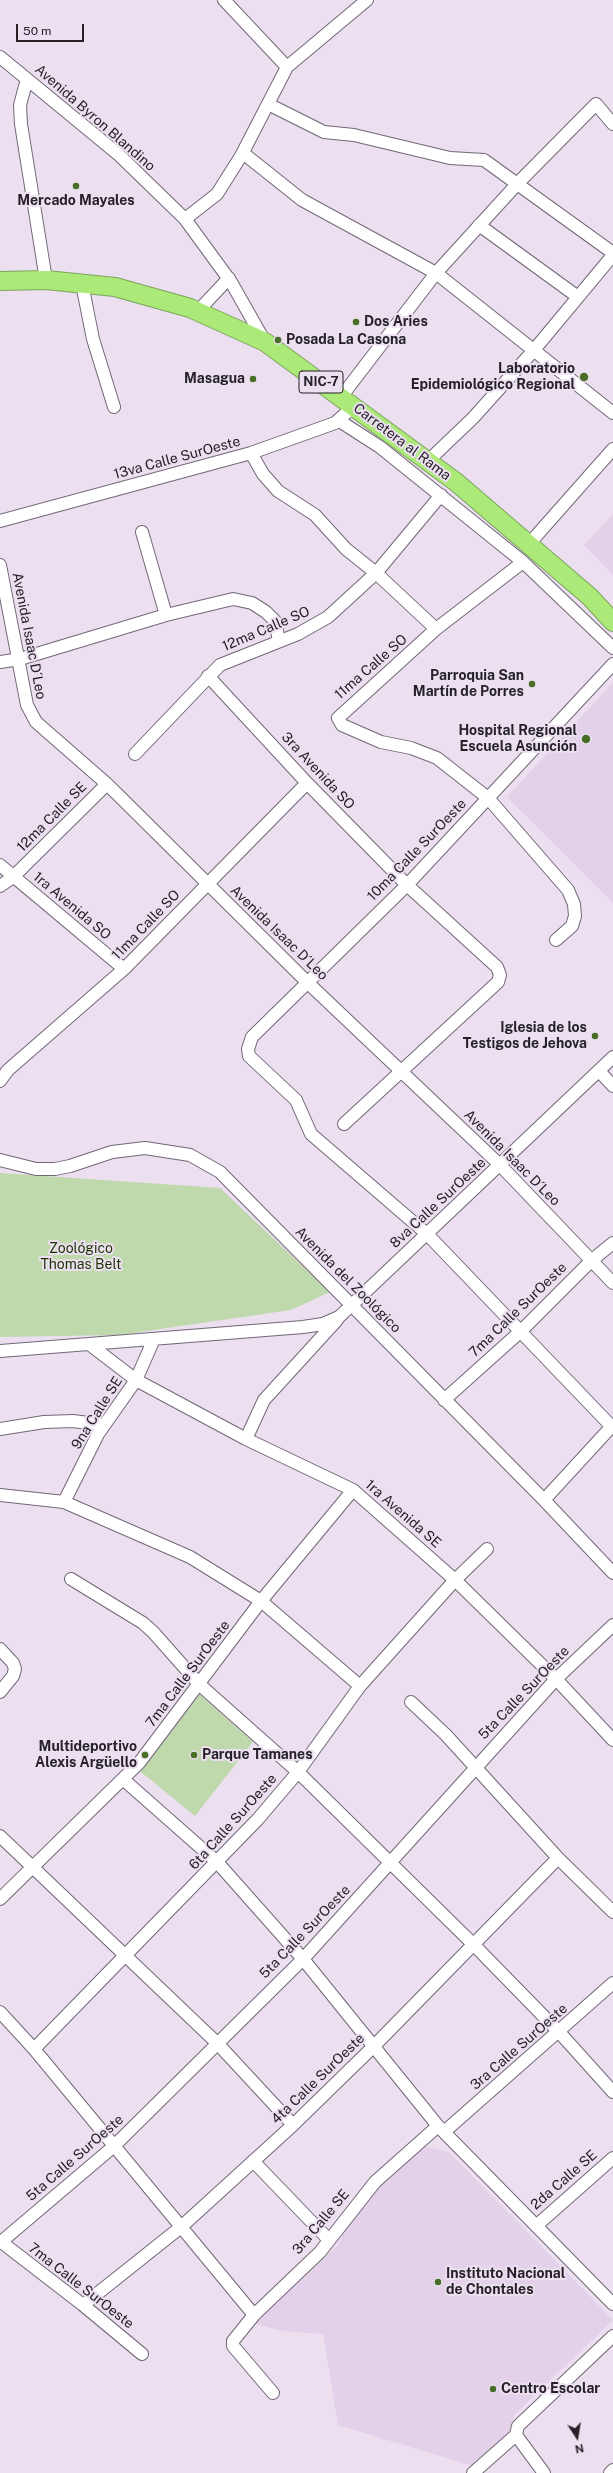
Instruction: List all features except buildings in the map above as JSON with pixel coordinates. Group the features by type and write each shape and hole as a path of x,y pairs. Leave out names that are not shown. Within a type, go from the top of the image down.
{"highway":[{"name":"Carretera al Rama","path":"0,281 46,280 115,287 198,311 265,342 428,461 529,544 590,597 613,622"}],"street":[{"path":"224,0 287,67"},
{"path":"185,219 217,194 243,153 287,67 352,6 367,0"},
{"name":"Avenida Byron Blandino","path":"0,58 118,154 185,219 229,278 265,342"},
{"path":"27,79 20,105 21,124 46,280"},
{"path":"268,104 324,132 354,135 450,158 484,160 518,183 613,254 534,350 473,418 428,461"},
{"name":"13va Calle SurOeste","path":"0,521 251,454 335,423 347,401 436,273 518,183 596,104 613,124"},
{"path":"243,153 302,200 436,273 613,413"},
{"path":"480,225 578,298"},
{"path":"198,311 229,278"},
{"path":"82,284 93,339 114,407"},
{"path":"338,420 380,447 524,562 613,648"},
{"path":"529,544 613,449"},
{"path":"251,454 263,474 274,487 315,515 346,549 376,573 436,630"},
{"name":"12ma Calle SO","path":"135,754 220,665 314,627 328,617 376,573 441,495"},
{"path":"142,532 166,615"},
{"name":"11ma Calle SO","path":"488,798 437,758 411,748 381,742 342,725 338,720 339,715 436,630 524,562"},
{"name":"Avenida Isaac D´Leo","path":"0,565 31,714 107,784 307,982 500,1165 613,1283"},
{"path":"0,662 20,659 166,615 233,599 252,603 266,612 275,621 279,641"},
{"name":"10ma Calle SurOeste","path":"427,1234 310,1134 296,1100 249,1056 248,1043 252,1037 307,982 407,885 613,664"},
{"name":"3ra Avenida SO","path":"208,676 307,783 407,885 497,967 500,975 498,982 344,1124"},
{"name":"11ma Calle SO","path":"0,1081 4,1065 124,969 307,783"},
{"name":"12ma Calle SE","path":"0,886 13,877 107,784"},
{"path":"488,798 568,890 574,904 575,916 572,926 556,940"},
{"name":"1ra Avenida SO","path":"0,865 124,969"},
{"name":"8va Calle SurOeste","path":"246,1439 264,1400 339,1317 613,1057"},
{"path":"599,1071 613,1086"},
{"name":"Avenida del Zoológico","path":"0,1160 36,1169 55,1169 70,1166 112,1152 145,1148 190,1155 220,1172 352,1304 444,1400 544,1500 613,1573"},
{"path":"427,1234 613,1426 544,1500"},
{"name":"7ma Calle SurOeste","path":"444,1400 521,1331 591,1261 613,1243"},
{"path":"0,1351 303,1327 323,1324 339,1317"},
{"name":"9na Calle SE","path":"64,1502 104,1424 136,1380 154,1339"},
{"name":"1ra Avenida SE","path":"89,1344 136,1380 246,1439 353,1490 455,1580 556,1678 613,1740"},
{"path":"0,1429 44,1422 73,1421 104,1424"},
{"name":"7ma Calle SurOeste","path":"0,1899 124,1780 200,1685 261,1601 353,1490"},
{"path":"0,1495 64,1502 190,1557 261,1601 360,1686"},
{"name":"6ta Calle SurOeste","path":"34,2049 125,1958 217,1862 298,1772 360,1686 455,1580 488,1549"},
{"path":"71,1579 143,1623 164,1643 200,1685 298,1772 473,1944 559,2032 613,2092"},
{"name":"5ta Calle SurOeste","path":"0,2241 114,2147 303,1959 391,1863 475,1766 556,1678 613,1625"},
{"path":"0,1649 13,1663 13,1676 0,1692"},
{"path":"411,1702 475,1766 558,1858 613,1912"},
{"path":"124,1780 217,1862 303,1959 440,2129 613,2304"},
{"path":"0,1836 125,1958 217,2043 292,2125"},
{"name":"4ta Calle SurOeste","path":"83,2304 181,2227 254,2161 373,2047 558,1858"},
{"name":"3ra Calle SurOeste","path":"440,2129 559,2032 613,1983"},
{"path":"0,2012 34,2049 254,2314"},
{"name":"3ra Calle SE","path":"273,2393 233,2346 233,2341 254,2314 320,2252 375,2182 440,2129"},
{"name":"2da Calle SE","path":"536,2226 613,2158"},
{"path":"254,2161 329,2240"},
{"name":"7ma Calle SurOeste","path":"0,2241 83,2304 142,2354"},
{"path":"473,2473 516,2436 518,2426 613,2336"},
{"path":"516,2436 544,2473"},
{"path":"610,2473 613,2470"}],"shaded area":[{"path":"613,514 613,575 584,545"},
{"name":"Hospital Regional Escuela Asunción","path":"613,682 613,903 507,797"},
{"name":"Instituto Nacional de Chontales","path":"423,2146 449,2152 613,2320 514,2415 508,2436 473,2466 338,2425 323,2334 283,2331 255,2324 339,2244 344,2231 371,2194"}],"green space":[{"name":"Zoológico Thomas Belt","path":"0,1173 220,1188 330,1292 291,1310 119,1335 0,1337"},
{"name":"Parque Tamanes","path":"196,1691 253,1742 195,1816 136,1768"}],"place":[{"name":"Mercado Mayales","path":"76,186"},
{"name":"Dos Aries","path":"356,322"},
{"name":"Posada La Casona","path":"278,340"},
{"name":"Laboratorio Epidemiológico Regional","path":"584,377"},
{"name":"Masagua","path":"253,379"},
{"name":"Parroquia San Martín de Porres","path":"532,684"},
{"name":"Hospital Regional Escuela Asunción","path":"586,739"},
{"name":"Iglesia de los Testigos de Jehova","path":"595,1036"},
{"name":"Multideportivo Alexis Argüello","path":"145,1755"},
{"name":"Parque Tamanes","path":"194,1755"},
{"name":"Instituto Nacional de Chontales","path":"438,2282"},
{"name":"Centro Escolar","path":"493,2389"}]}
